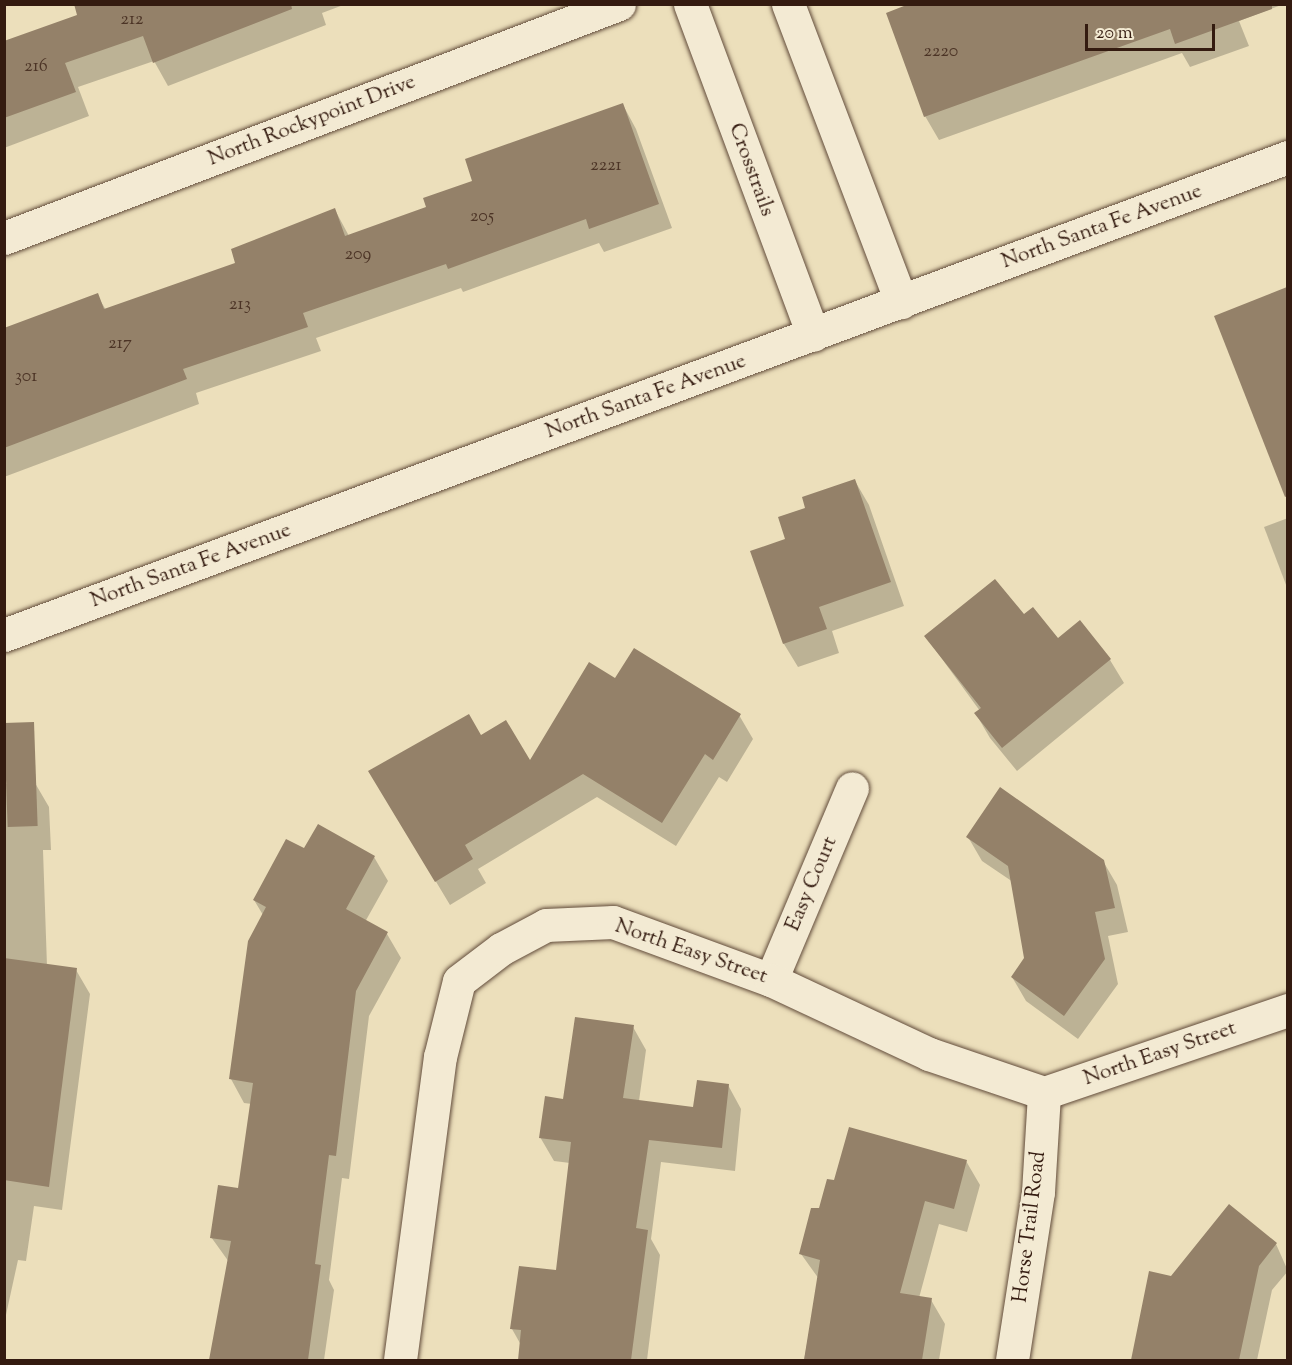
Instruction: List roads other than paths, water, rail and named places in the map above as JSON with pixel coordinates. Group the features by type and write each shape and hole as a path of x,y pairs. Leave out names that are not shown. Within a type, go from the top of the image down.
{"street":[{"name":"North Rockypoint Drive","path":"4,238 619,4"},
{"name":"Crosstrails","path":"690,4 813,335"},
{"path":"788,4 901,302"},
{"name":"North Santa Fe Avenue","path":"4,635 1287,157"},
{"name":"Easy Court","path":"771,980 852,788"},
{"name":"North Easy Street","path":"400,1360 440,1057 459,981 501,949 546,925 613,922 771,980 929,1054 1044,1093 1287,1010"},
{"name":"Horse Trail Road","path":"1012,1360 1038,1192 1044,1093"}]}
